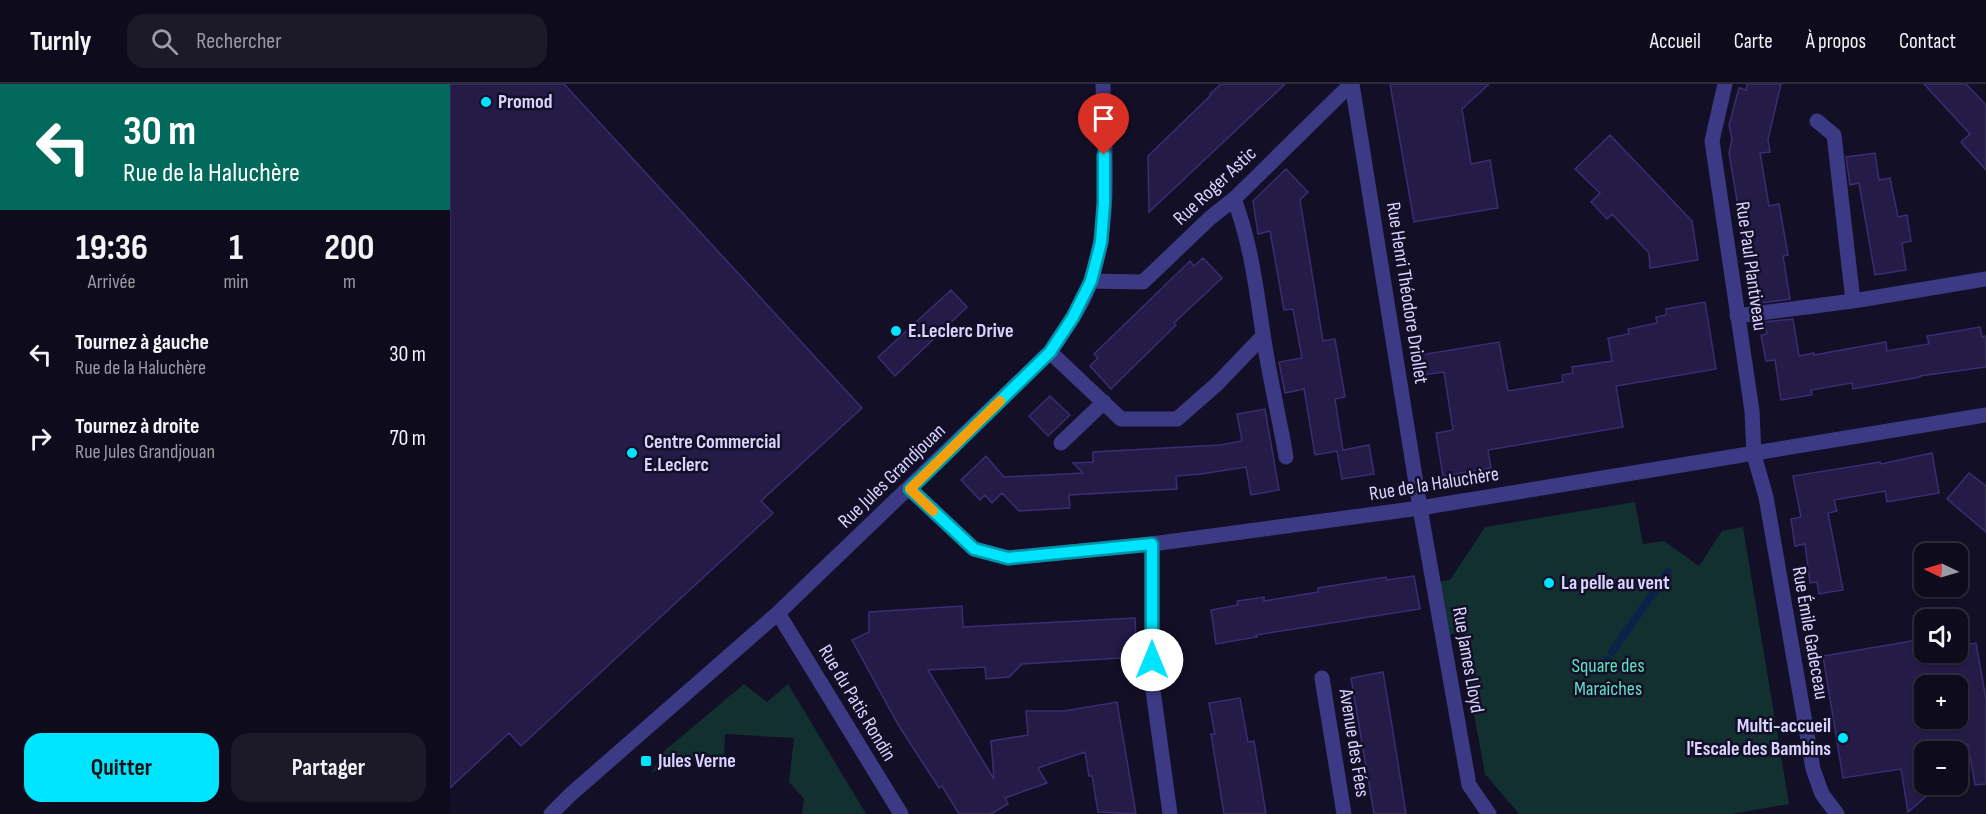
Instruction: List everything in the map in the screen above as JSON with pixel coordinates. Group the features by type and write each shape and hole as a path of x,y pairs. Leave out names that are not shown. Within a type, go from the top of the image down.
{"street":[{"name":"Rue Jules Grandjouan","path":"551,814 778,613 910,489 1050,352 1073,317 1091,281 1101,242 1104,203 1103,84"},
{"name":"Rue Roger Astic","path":"1091,281 1143,282 1210,218 1234,199 1351,84"},
{"name":"Rue Henri Théodore Driollet","path":"1351,84 1420,508"},
{"name":"Rue Paul Plantiveau","path":"1725,84 1712,141 1752,411 1754,454"},
{"path":"1816,121 1834,135 1853,300"},
{"path":"1234,199 1245,227 1257,285 1263,336 1286,457"},
{"path":"1737,316 1986,279"},
{"path":"1050,352 1121,419 1177,419 1217,384 1263,336"},
{"path":"1061,443 1104,402"},
{"name":"Rue de la Haluchère","path":"910,489 974,549 1008,558 1152,544 1420,508 1986,415"},
{"name":"Rue Émile Gadeceau","path":"1754,454 1766,497 1813,769 1822,794 1837,814"},
{"name":"Rue James Lloyd","path":"1420,508 1469,785 1489,814"},
{"path":"1152,544 1152,683 1170,814"},
{"name":"Rue du Patis Rondin","path":"778,613 901,814"},
{"name":"Avenue des Fées","path":"1322,678 1344,814"}],"green space":[{"name":"Square des Maraîches","path":"1635,502 1643,544 1664,541 1699,566 1722,531 1743,527 1789,804 1731,814 1519,814 1485,774 1459,633 1447,635 1438,582 1450,580 1485,527"},
{"path":"744,684 767,702 788,684 866,814 802,814 804,799 789,782 794,738 725,734 724,755 701,758 652,772 663,752"}],"building":[{"name":"Centre Commercial E.Leclerc","path":"450,84 564,84 862,408 761,501 773,513 521,746 509,733 450,788"},
{"path":"1221,84 1285,84 1149,212 1148,156"},
{"path":"1390,84 1489,84 1462,109 1471,164 1490,160 1498,208 1414,222"},
{"path":"1747,84 1781,84 1768,139 1770,152 1760,153 1769,206 1779,204 1788,255 1783,256 1790,299 1761,303 1758,289 1752,289 1729,153 1732,139 1729,125 1739,88 1746,90"},
{"path":"1924,84 1966,84 1986,105 1986,170 1961,142 1970,134"},
{"path":"1610,135 1692,221 1698,260 1650,268 1649,253 1612,214 1607,219 1591,202 1600,193 1575,169"},
{"path":"1875,153 1879,180 1890,178 1898,217 1907,215 1911,241 1902,243 1906,270 1875,275 1859,183 1850,185 1846,157"},
{"path":"1286,169 1308,192 1300,200 1323,341 1335,339 1345,397 1335,399 1343,450 1369,445 1374,474 1342,479 1337,451 1315,455 1304,389 1285,393 1279,362 1302,358 1293,309 1284,310 1270,231 1258,234 1253,201"},
{"path":"1203,258 1222,278 1174,323 1176,325 1111,389 1090,366 1098,358 1094,354 1190,261 1194,266"},
{"path":"951,290 967,307 895,376 878,357"},
{"path":"1705,302 1716,369 1616,386 1623,427 1488,450 1491,468 1443,476 1436,433 1453,430 1444,372 1423,375 1420,355 1499,342 1508,391 1563,382 1562,375 1573,373 1572,367 1612,361 1608,338 1629,334 1628,329 1657,323 1656,317 1666,315 1666,309"},
{"path":"1793,319 1799,356 1886,342 1887,351 1929,344 1927,336 1980,327 1982,337 1986,336 1986,367 1920,376 1853,389 1852,383 1811,390 1812,395 1781,400 1775,360 1766,361 1761,335 1767,334 1764,322"},
{"path":"1050,396 1070,415 1048,436 1029,416"},
{"path":"1265,409 1279,490 1251,495 1246,467 1176,476 1177,489 1069,495 1070,508 1019,511 1002,493 992,503 985,495 980,500 961,480 986,456 1004,477 1083,473 1073,463 1093,462 1093,452 1220,445 1242,441 1237,414"},
{"path":"1932,453 1939,493 1887,502 1885,491 1834,500 1837,511 1828,513 1843,590 1819,594 1817,582 1810,583 1805,544 1795,546 1791,519 1801,517 1793,476 1880,462 1881,464"},
{"path":"1969,473 1986,486 1986,532 1947,499"},
{"path":"1414,576 1420,609 1256,635 1257,637 1216,644 1211,610 1238,605 1237,601 1264,597 1264,601 1318,592 1318,588 1386,577 1387,580"},
{"path":"962,606 963,627 1135,618 1137,657 1022,664 1009,677 986,679 985,667 928,670 994,779 991,741 1028,735 1026,711 1064,711 1117,702 1136,814 1098,812 1085,752 1038,768 1047,783 1005,798 1008,804 991,814 959,814 942,786 939,788 899,726 852,640 869,632 869,612"},
{"path":"1914,641 1914,663 1968,663 1968,644 1976,643 1986,699 1986,784 1975,785 1968,741 1914,741 1914,795 1928,795 1908,812 1901,769 1843,778 1823,656"},
{"path":"1383,672 1406,814 1374,814 1351,678"},
{"path":"1240,698 1248,742 1254,741 1266,814 1224,814 1211,734 1215,734 1209,703"}],"waterway":[{"path":"1612,652 1668,572"},
{"path":"1604,665 1607,660"}],"slow traffic":[{"path":"933,511 910,489 1000,401"}],"place":[{"name":"Promod","path":"486,102"},
{"name":"E.Leclerc Drive","path":"896,331"},
{"name":"Centre Commercial E.Leclerc","path":"632,453"},
{"name":"La pelle au vent","path":"1549,583"},
{"name":"Multi-accueil l'Escale des Bambins","path":"1843,738"},
{"name":"Jules Verne","path":"646,761"}],"route":[{"path":"1104,155 1101,242 1091,281 1073,317 1050,352 910,489 974,549 1008,558 1152,544 1152,660"}]}
